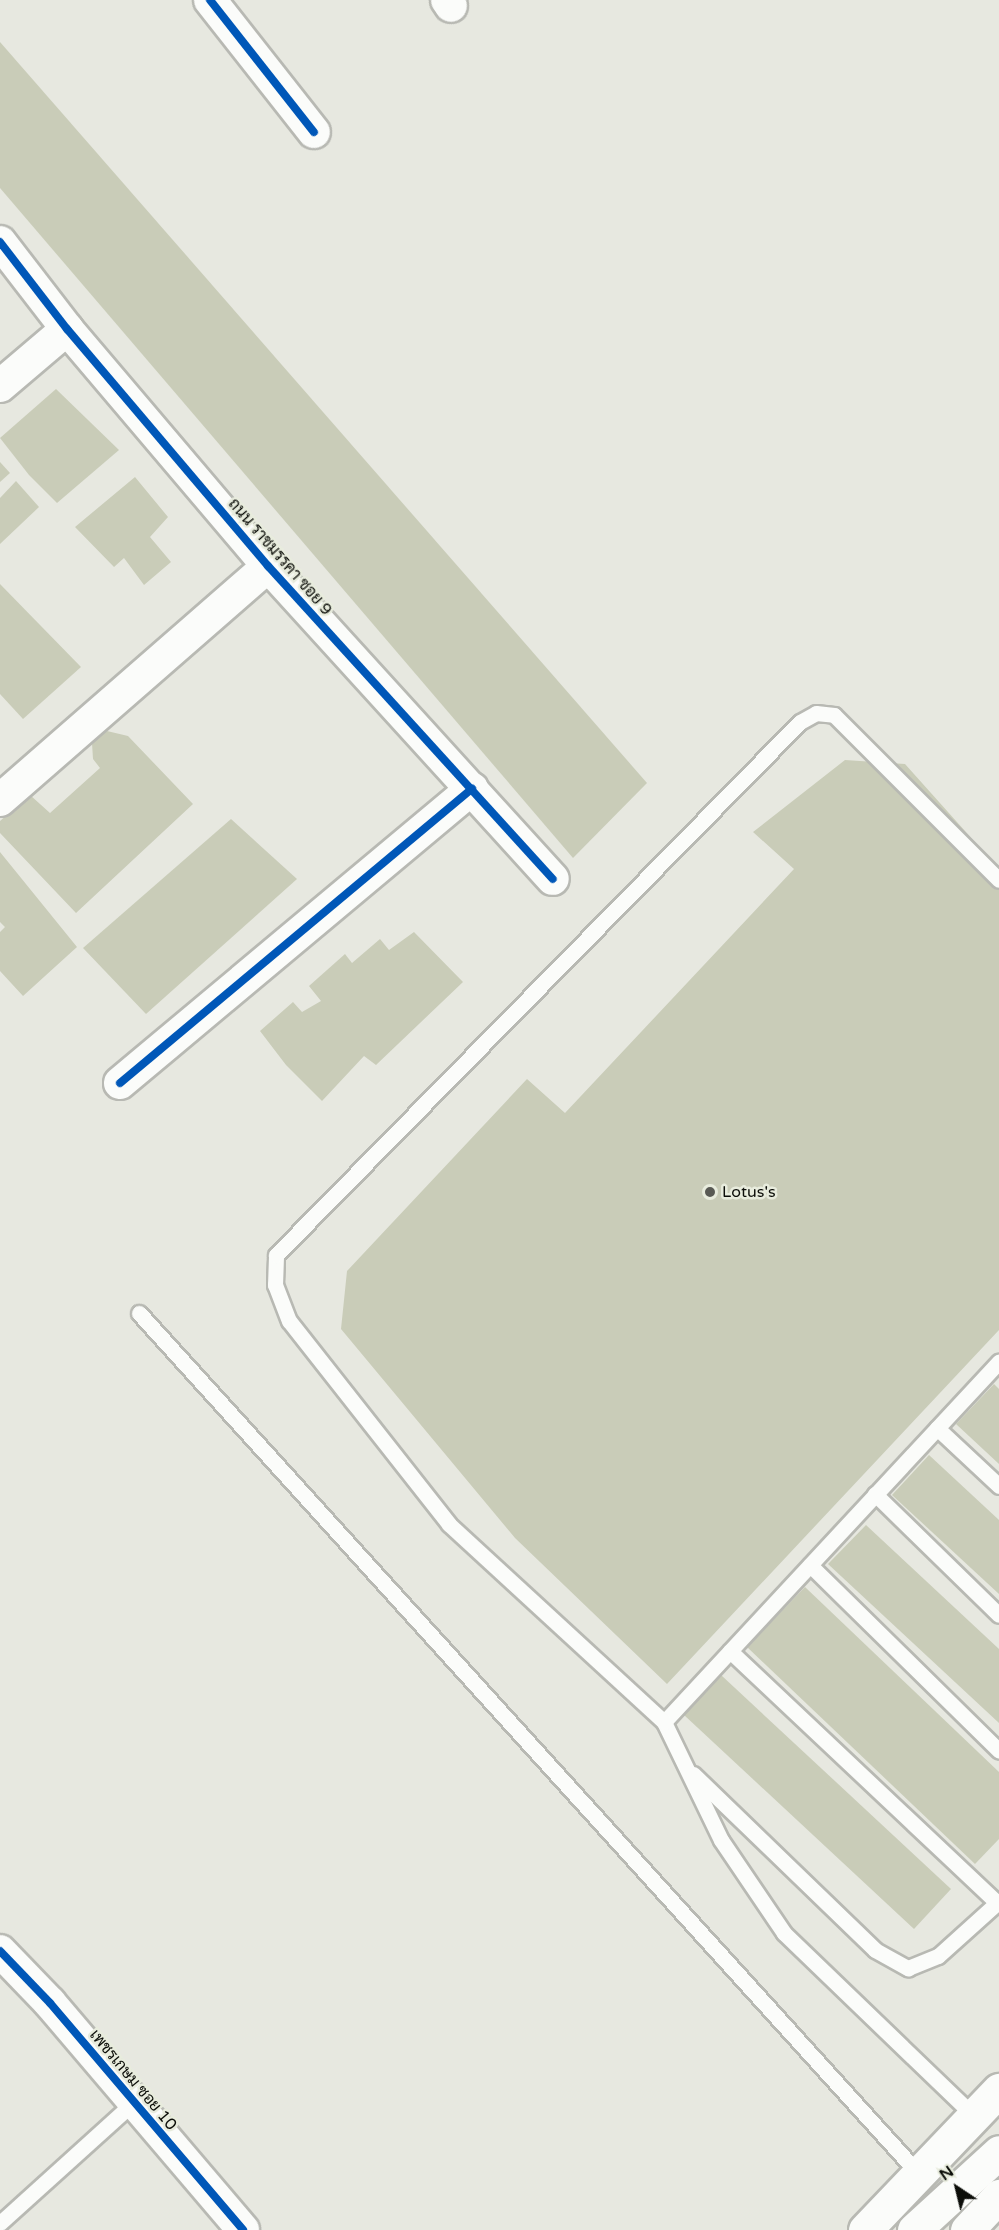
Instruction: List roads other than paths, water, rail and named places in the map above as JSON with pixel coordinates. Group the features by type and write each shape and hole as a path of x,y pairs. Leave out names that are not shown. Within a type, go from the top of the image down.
{"main road":[{"path":"866,2230 999,2090"},
{"path":"914,2230 999,2152"},
{"path":"967,2230 999,2196"}],"street":[{"path":"210,0 314,132"},
{"name":"ถนน ราชมรรคา ซอย 9","path":"0,242 67,328 268,566 554,879"},
{"path":"0,386 67,328"},
{"path":"0,800 268,566"},
{"path":"120,1083 472,789"},
{"name":"เพชรเกษม ซอย 10","path":"0,1951 50,2003 243,2230"}],"lane":[{"path":"974,2116 784,1933 720,1840 664,1722 449,1524 289,1321 276,1285 276,1255 800,722 816,713 834,716 999,880"},
{"path":"139,1312 918,2174"},
{"path":"664,1722 999,1361"},
{"path":"937,1428 999,1486"},
{"path":"875,1494 999,1615"},
{"path":"810,1565 999,1751"},
{"path":"686,1766 875,1950 908,1968 938,1956 998,1902 730,1651"},
{"path":"0,2223 134,2102"}],"place":[{"name":"Lotus's","path":"710,1192"}]}
